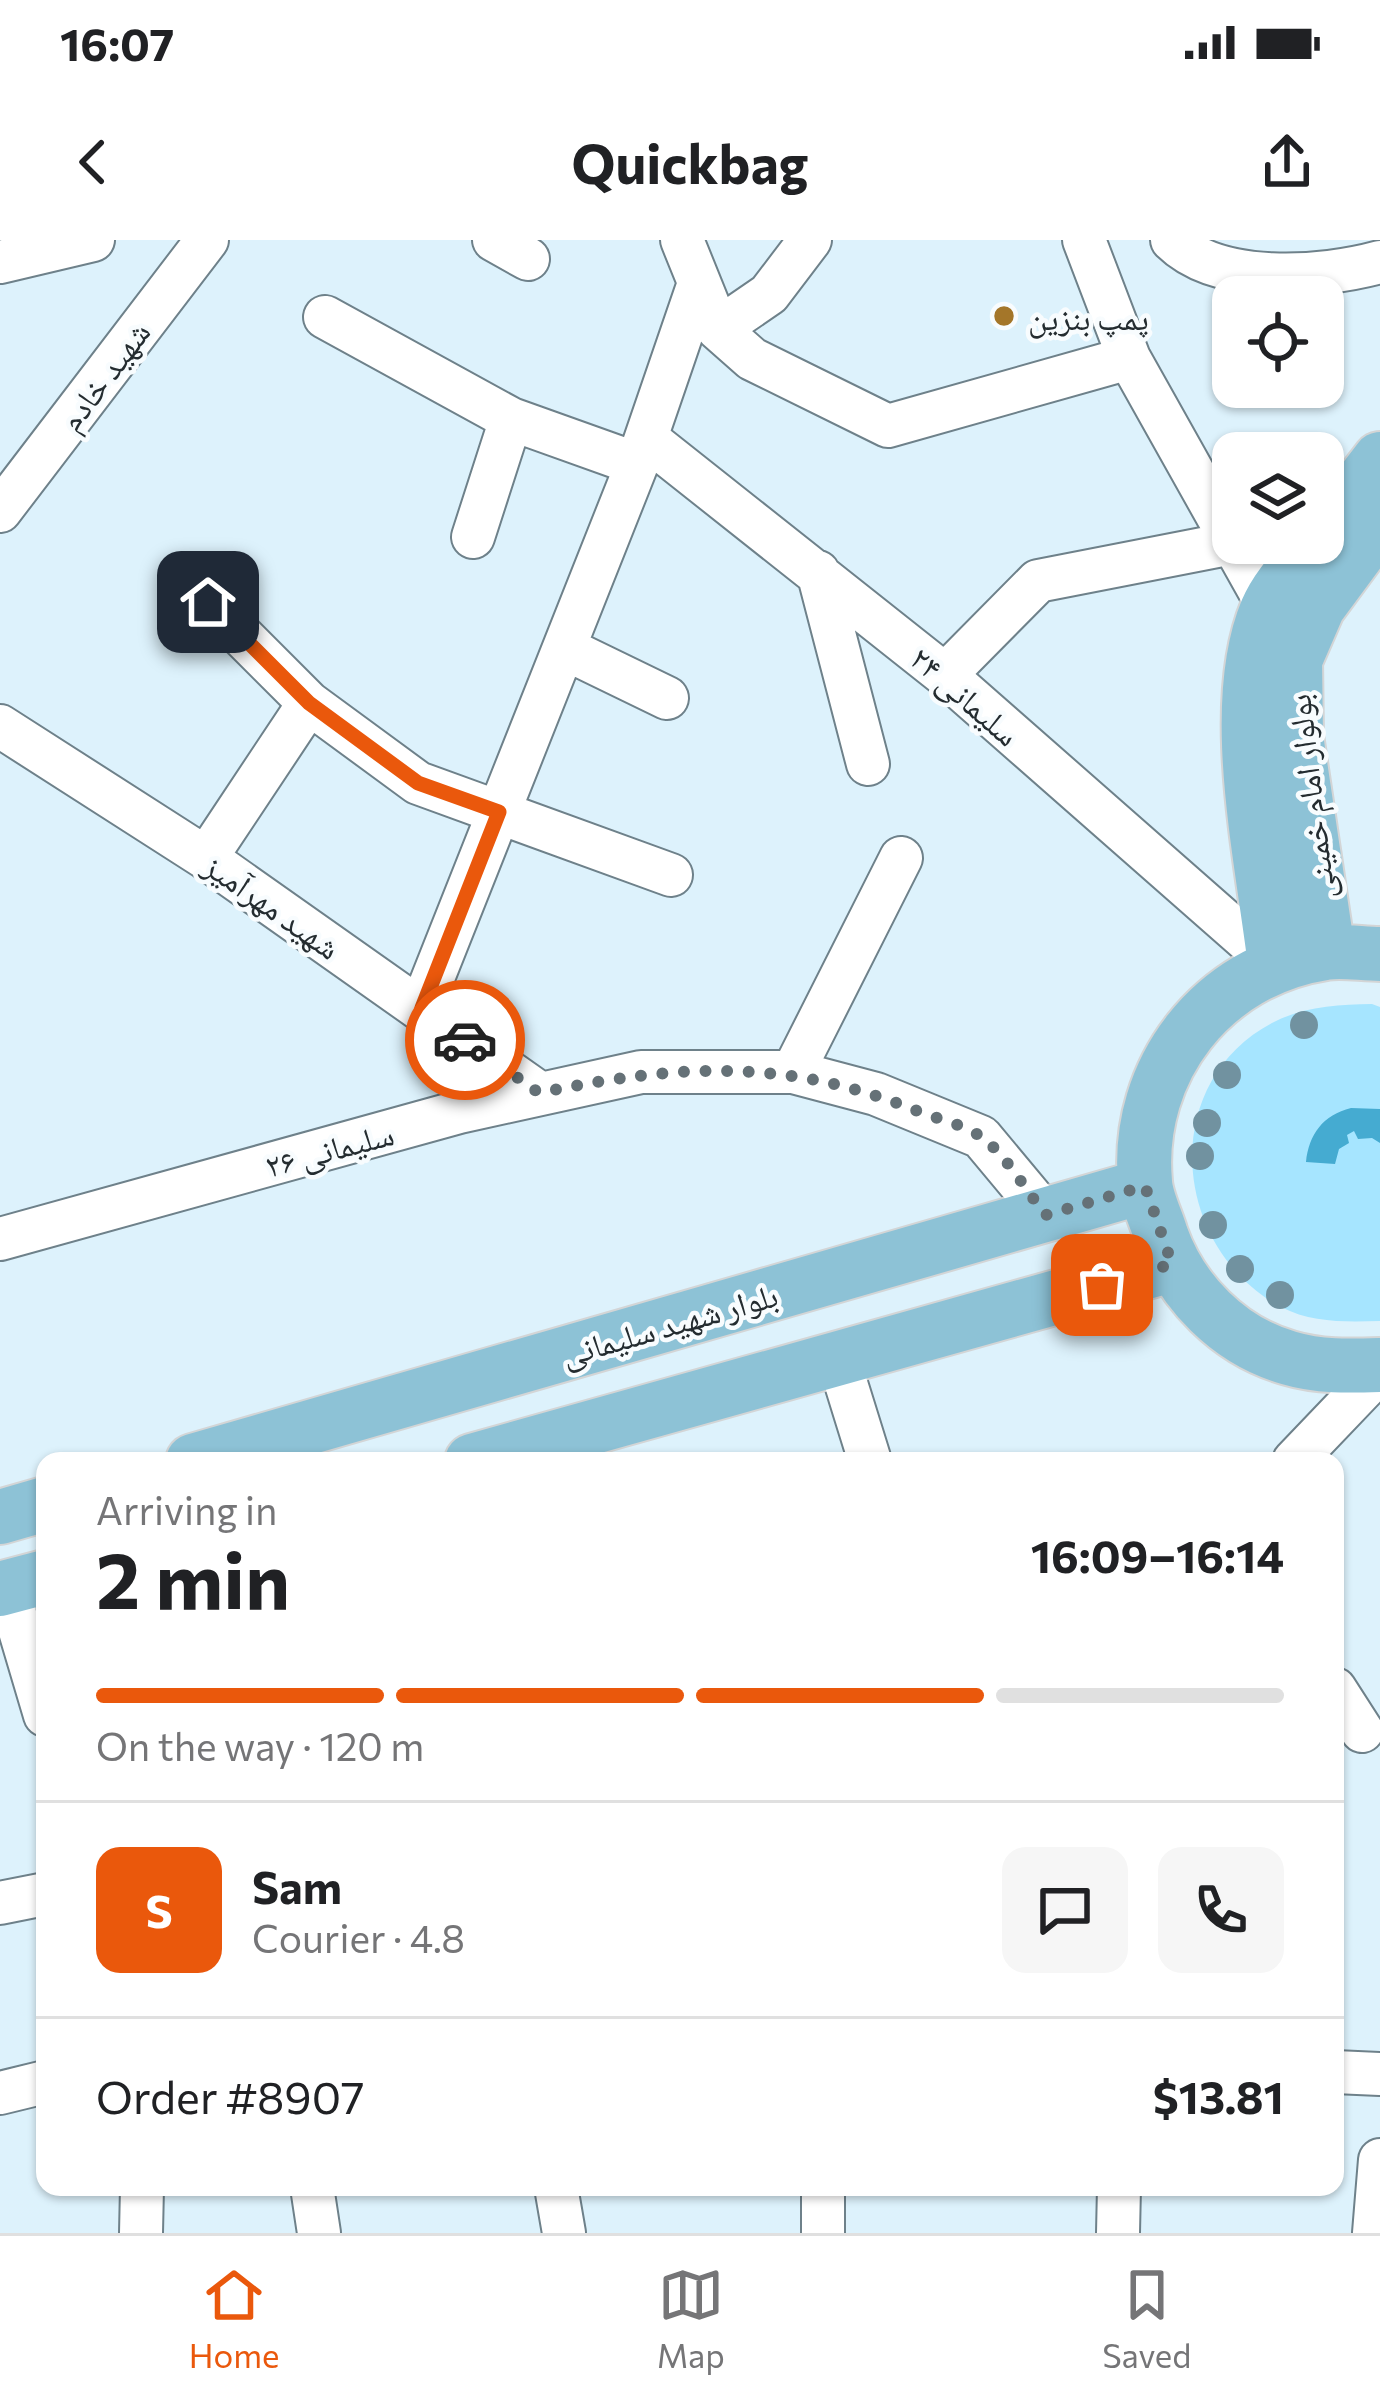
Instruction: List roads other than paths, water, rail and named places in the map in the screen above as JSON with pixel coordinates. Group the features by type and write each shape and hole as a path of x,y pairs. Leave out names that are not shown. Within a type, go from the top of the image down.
{"main road":[{"path":"1344,505 1380,458"},
{"name":"بولوار امام خمینی","path":"1354,953 1296,736 1295,660 1318,608 1380,523"},
{"name":"بولوار امام خمینی","path":"1275,965 1249,728 1250,664 1268,605 1300,564"},
{"path":"1354,953 1275,965 1226,992 1187,1030 1159,1078 1144,1131 1145,1186 1172,1264 1202,1305 1241,1336 1286,1358 1336,1367 1380,1368"},
{"name":"بلوار شهید سلیمانی","path":"224,1452 1145,1186"},
{"path":"505,1452 1172,1264"},
{"path":"0,1517 36,1507"}],"street":[{"path":"0,262 93,240"},
{"name":"شهید خادم","path":"0,511 207,240"},
{"path":"682,240 718,329 752,359 888,426 1129,358"},
{"path":"718,329 769,294 810,240"},
{"path":"1084,240 1129,358 1212,506"},
{"path":"1172,240 1186,253 1242,271 1332,275 1380,262"},
{"path":"422,1008 642,451 698,286"},
{"name":"سلیمانی ۲۴","path":"325,317 511,419 642,451 818,572 945,675 1275,965"},
{"path":"472,537 511,419"},
{"path":"945,675 1038,581 1212,547"},
{"path":"1245,564 1268,605"},
{"path":"818,572 868,764"},
{"path":"208,602 309,703 418,783 671,874"},
{"path":"564,648 667,698"},
{"path":"206,858 309,703"},
{"name":"شهید مهرآمیز","path":"0,726 206,858 539,1093"},
{"path":"793,1072 901,858"},
{"name":"سلیمانی ۲۶","path":"0,1239 539,1093 641,1072 793,1072 876,1094 982,1137 1046,1215"},
{"path":"839,1361 867,1452"},
{"path":"1302,1452 1380,1368"},
{"path":"18,1584 36,1671"},
{"path":"1344,1703 1362,1731"},
{"path":"0,1903 36,1896"},
{"path":"1344,2072 1380,2074"},
{"path":"0,2093 36,2085"},
{"path":"1374,2233 1380,2159"},
{"path":"141,2233 142,2196"},
{"path":"313,2196 319,2233"},
{"path":"558,2196 564,2233"},
{"path":"823,2196 823,2233"},
{"path":"1118,2233 1119,2196"}],"place":[{"name":"پمپ بنزین","path":"1004,316"}]}
